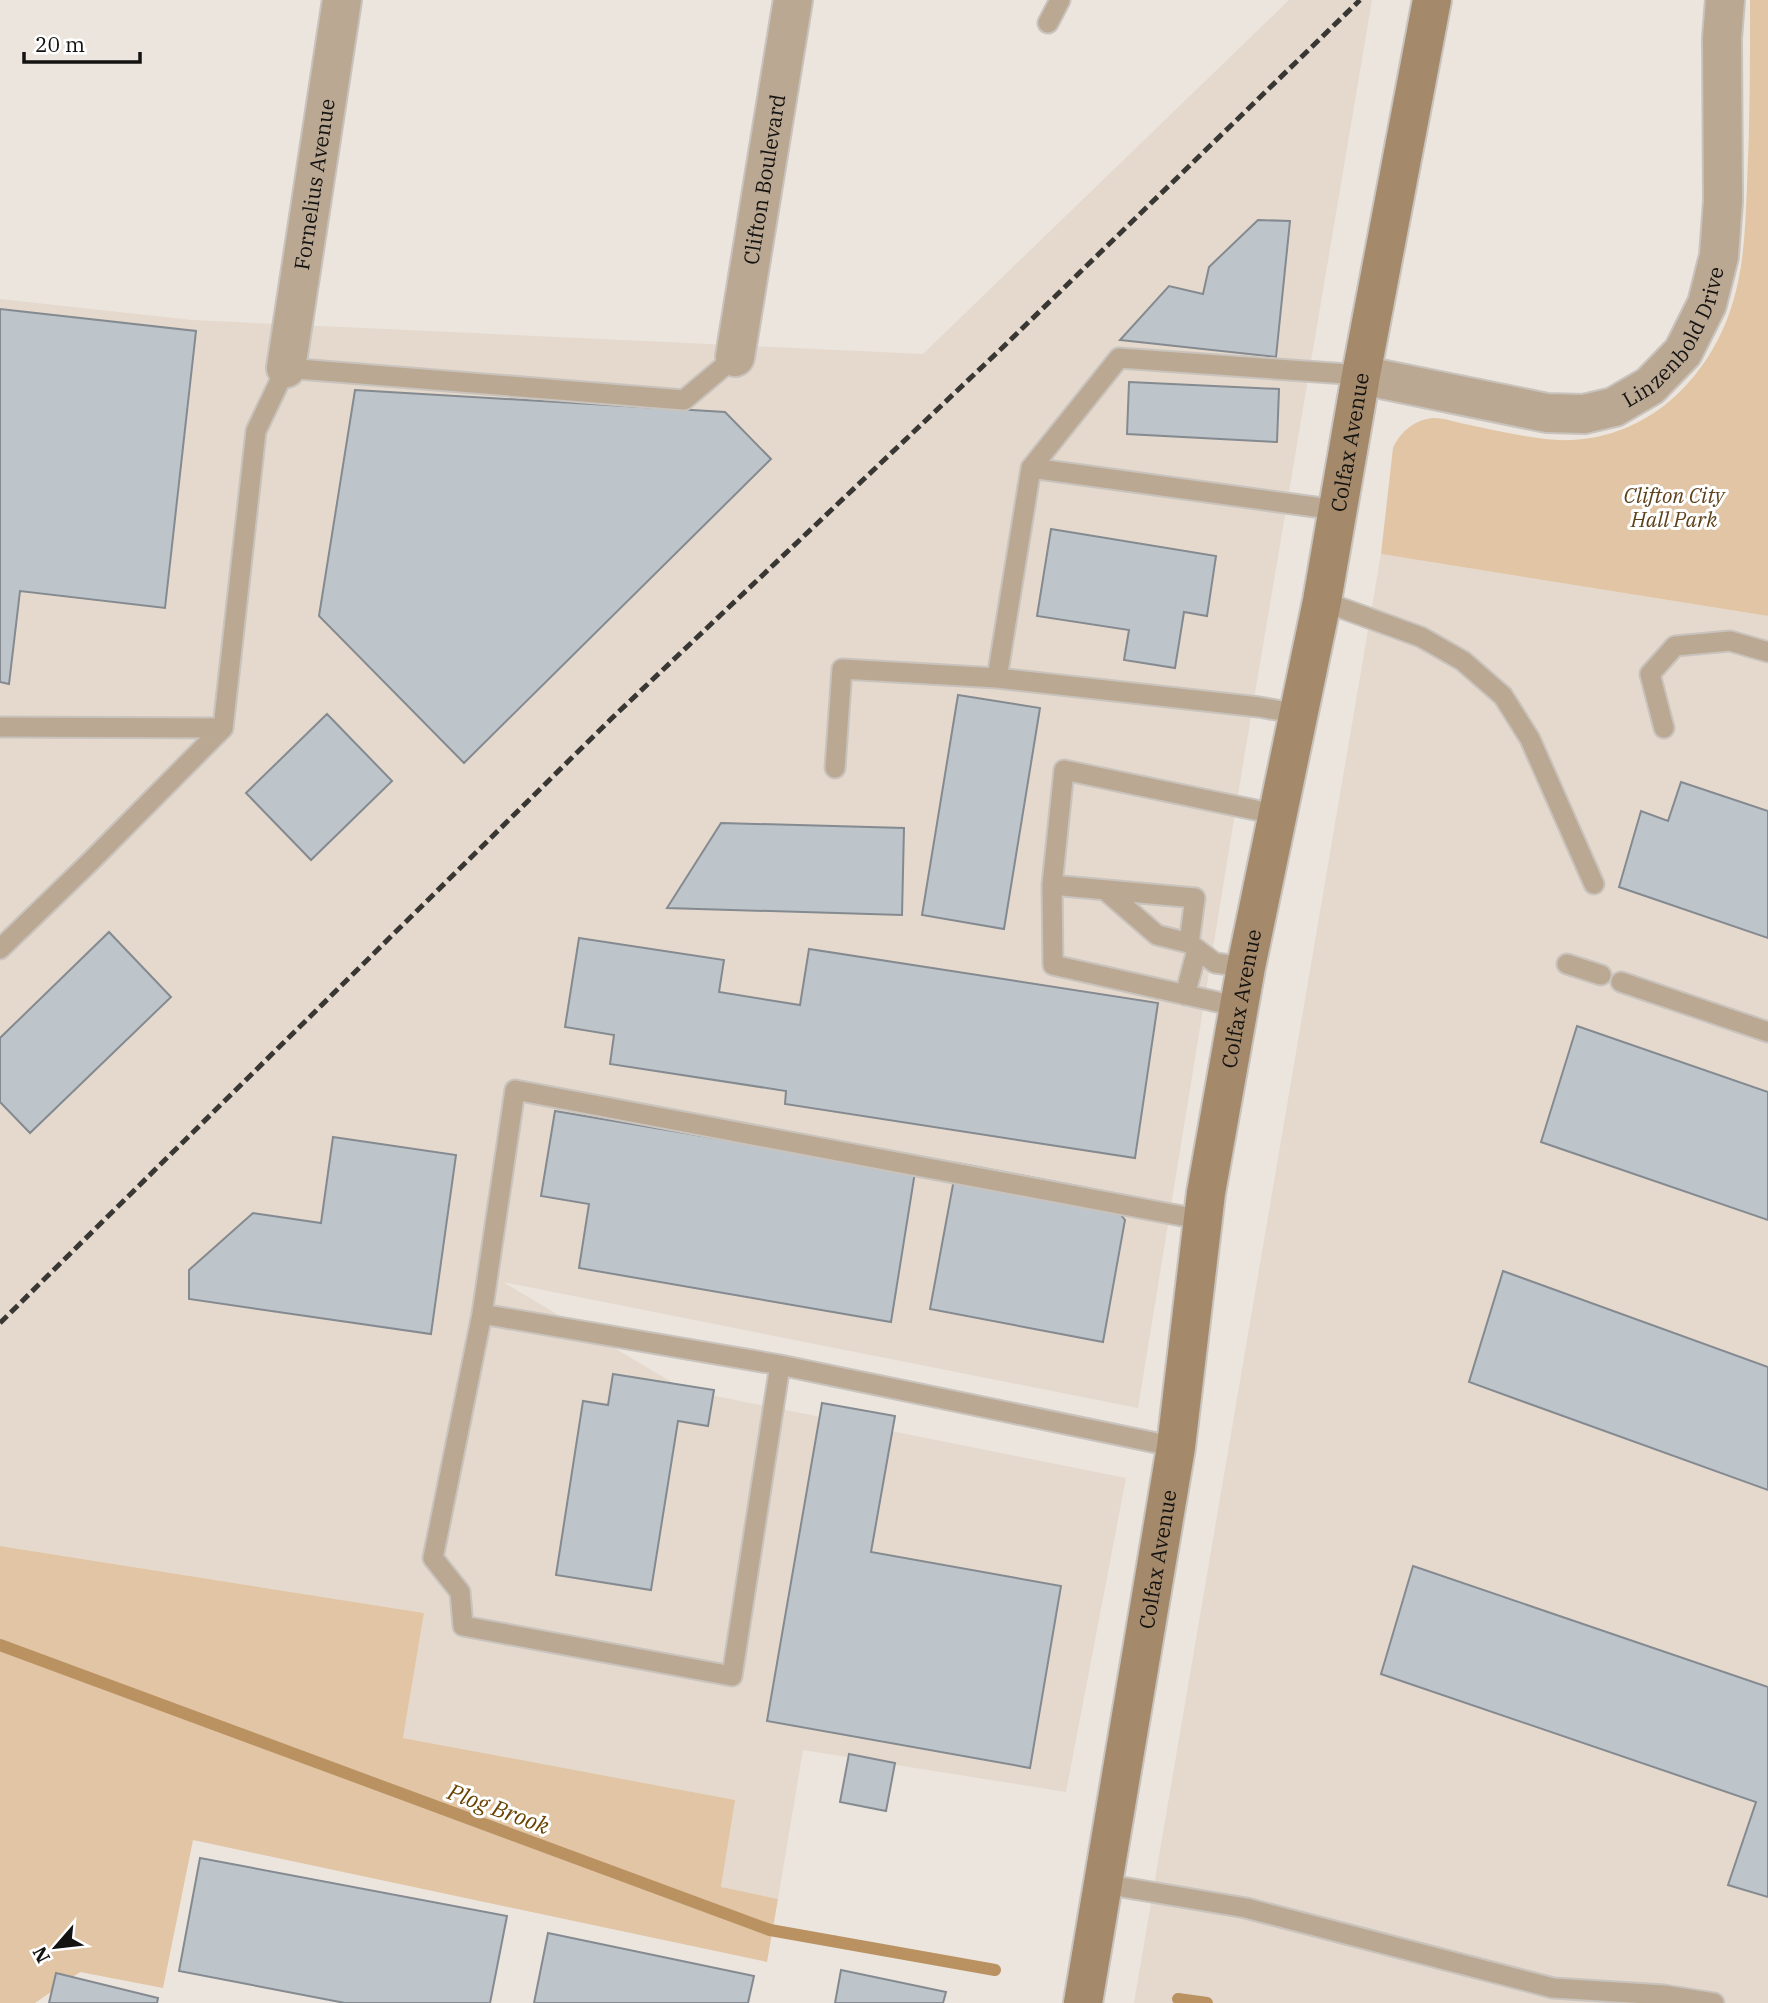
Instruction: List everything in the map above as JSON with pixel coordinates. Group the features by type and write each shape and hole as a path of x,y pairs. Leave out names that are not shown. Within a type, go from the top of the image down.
{"street":[{"name":"Fornelius Avenue","path":"286,368 342,0"},
{"name":"Clifton Boulevard","path":"735,357 793,0"},
{"name":"Colfax Avenue","path":"1083,2003 1176,1447 1203,1220 1246,967 1322,601 1336,510 1432,0"},
{"name":"Linzenbold Drive","path":"1361,375 1547,413 1584,414 1614,407 1650,386 1683,352 1707,304 1719,256 1723,201 1722,37 1725,0"}],"lane":[{"path":"1048,23 1060,0"},
{"path":"0,949 223,728 256,431 286,368 684,400 735,357"},
{"path":"997,678 1031,468 1119,358 1361,375"},
{"path":"1031,468 1336,510"},
{"path":"1322,601 1421,637 1463,661 1503,696 1530,739 1594,884"},
{"path":"1664,728 1650,674 1675,646 1730,641 1768,652"},
{"path":"835,768 842,668 997,678 1259,707 1299,714"},
{"path":"0,727 223,728"},
{"path":"1240,1007 1053,965 1052,885 1064,770 1279,815"},
{"path":"1052,885 1195,898 1193,946 1185,995"},
{"path":"1105,890 1157,936 1193,946 1215,963 1246,967"},
{"path":"1567,964 1601,975"},
{"path":"1621,982 1768,1032"},
{"path":"780,1365 732,1676 463,1626 460,1592 433,1558 482,1314 514,1090 1203,1220"},
{"path":"482,1314 780,1365 1176,1447"},
{"path":"1104,1884 1246,1908 1553,1988 1664,1995 1714,2003"}],"shaded area":[{"path":"1289,0 1372,0 1138,1408 503,1282 685,1390 1126,1478 1066,1792 803,1750 778,1899 721,1888 734,1800 403,1738 424,1613 0,1546 0,299 192,320 923,354"},
{"path":"1381,554 1768,616 1768,2003 1134,2003"}],"green space":[{"name":"Clifton City Hall Park","path":"1750,0 1768,0 1768,616 1381,554 1393,448 1404,432 1415,424 1438,418 1538,438 1570,440 1601,436 1629,427 1655,412 1678,394 1698,371 1715,345 1728,317 1741,269 1748,163"},
{"path":"0,1546 424,1613 403,1738 735,1800 721,1887 778,1899 767,1962 193,1840 163,1988 80,1972 35,2003 0,2003"}],"building":[{"path":"1258,220 1290,221 1276,357 1120,340 1169,286 1203,294 1209,267"},
{"path":"0,309 196,331 165,608 20,591 9,684 0,682"},
{"path":"1129,382 1279,389 1277,442 1127,434"},
{"path":"355,390 725,412 771,459 464,763 319,616"},
{"path":"1051,529 1216,556 1207,616 1184,612 1175,668 1124,660 1129,630 1037,616"},
{"path":"958,695 1040,708 1004,929 922,915"},
{"path":"327,714 392,781 311,860 246,793"},
{"path":"1681,782 1768,811 1768,938 1619,887 1641,811 1668,821"},
{"path":"721,823 904,828 902,915 667,908"},
{"path":"109,932 171,997 30,1133 0,1102 0,1038"},
{"path":"579,938 724,960 719,992 800,1005 809,949 1158,1003 1135,1158 785,1104 786,1091 610,1064 614,1035 565,1027"},
{"path":"1577,1026 1768,1092 1768,1220 1541,1142"},
{"path":"555,1111 915,1172 891,1322 579,1268 589,1204 541,1196"},
{"path":"333,1137 456,1155 431,1334 189,1299 189,1270 253,1213 321,1223"},
{"path":"957,1163 1102,1191 1125,1220 1103,1342 930,1309"},
{"path":"1503,1271 1768,1367 1768,1490 1469,1382"},
{"path":"613,1374 714,1390 708,1426 678,1421 651,1590 556,1575 583,1401 608,1405"},
{"path":"822,1403 895,1416 871,1552 1061,1586 1030,1768 767,1721"},
{"path":"1413,1566 1768,1687 1768,1897 1728,1885 1756,1802 1381,1674"},
{"path":"849,1754 895,1763 886,1811 840,1802"},
{"path":"200,1858 507,1916 490,2003 345,2003 179,1971"},
{"path":"548,1933 754,1976 748,2003 534,2003"},
{"path":"841,1970 946,1992 943,2003 835,2003"},
{"path":"56,1973 158,1998 157,2003 49,2003"}],"waterway":[{"name":"Plog Brook","path":"0,1645 770,1930 995,1970"},
{"name":"Plog Brook","path":"1178,1999 1207,2003"}],"railway":[{"path":"0,1323 611,719 1001,349 1360,0"}]}
